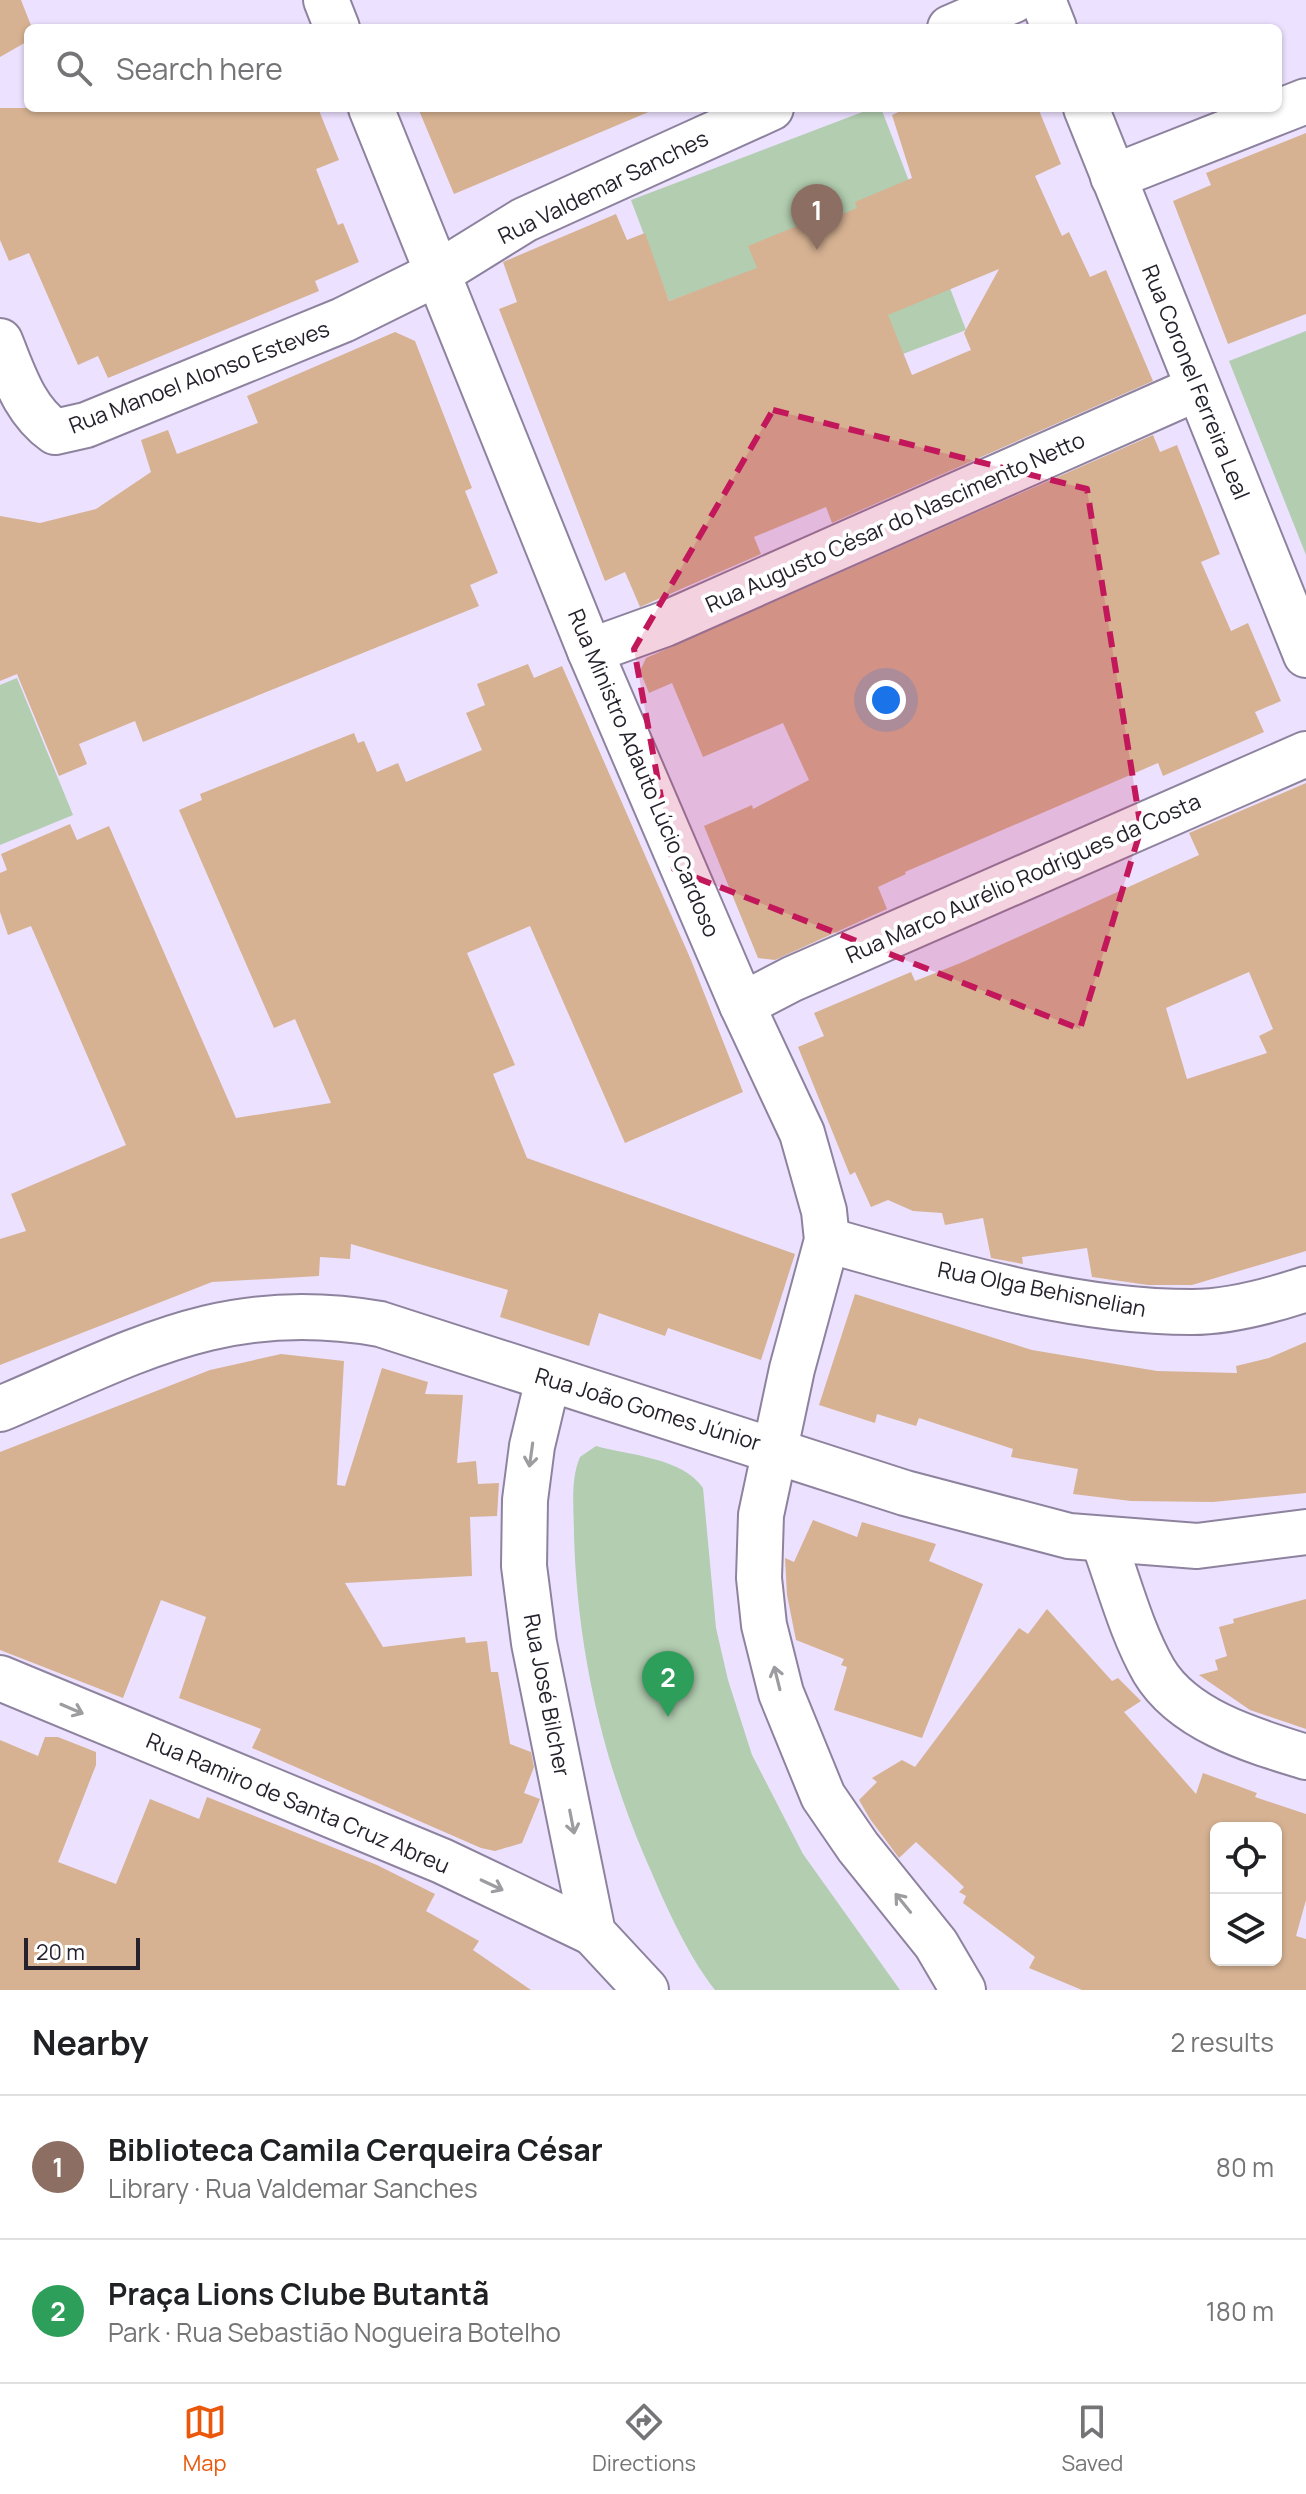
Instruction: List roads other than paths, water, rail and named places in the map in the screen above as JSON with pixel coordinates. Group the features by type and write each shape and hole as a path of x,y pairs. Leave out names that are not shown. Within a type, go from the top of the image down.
{"street":[{"path":"326,0 335,24"},
{"path":"959,24 1014,0"},
{"path":"1043,0 1052,24"},
{"path":"1282,110 1306,101"},
{"name":"Rua Ministro Adauto Lúcio Cardoso","path":"373,112 440,272 590,651 742,1005 802,1133 824,1211 827,1240 761,1515 759,1578 764,1625 781,1693 823,1796 858,1847 936,1944"},
{"name":"Rua Valdemar Sanches","path":"440,272 524,220 762,112"},
{"name":"Rua Coronel Ferreira Leal","path":"1088,112 1306,655"},
{"path":"1113,177 1278,112"},
{"name":"Rua Manoel Alonso Esteves","path":"0,341 23,397 40,422 55,432 86,425 343,320 440,272"},
{"name":"Rua Augusto César do Nascimento Netto","path":"590,651 665,624 1198,388"},
{"name":"Rua Marco Aurélio Rodrigues da Costa","path":"742,1005 806,973 1306,754"},
{"name":"Rua Olga Behisnelian","path":"827,1240 952,1275 1133,1310 1195,1312 1232,1308 1306,1289"},
{"name":"Rua João Gomes Júnior","path":"0,1409 176,1334 221,1323 291,1315 336,1316 380,1324 905,1493 1069,1536 1197,1546 1306,1532"},
{"name":"Rua José Bilcher","path":"548,1379 532,1446 525,1500 524,1566 534,1643 593,1933"},
{"path":"1103,1540 1138,1637 1156,1674 1189,1707 1239,1735 1306,1757"},
{"name":"Rua Ramiro de Santa Cruz Abreu","path":"0,1678 442,1861 593,1933"},
{"path":"593,1933 646,1990"},
{"path":"936,1944 963,1990"},
{"path":"936,1944 998,1990"}],"place":[{"name":"Biblioteca Camila Cerqueira César","path":"817,250"},
{"name":"Praça Lions Clube Butantã","path":"668,1717"}]}
